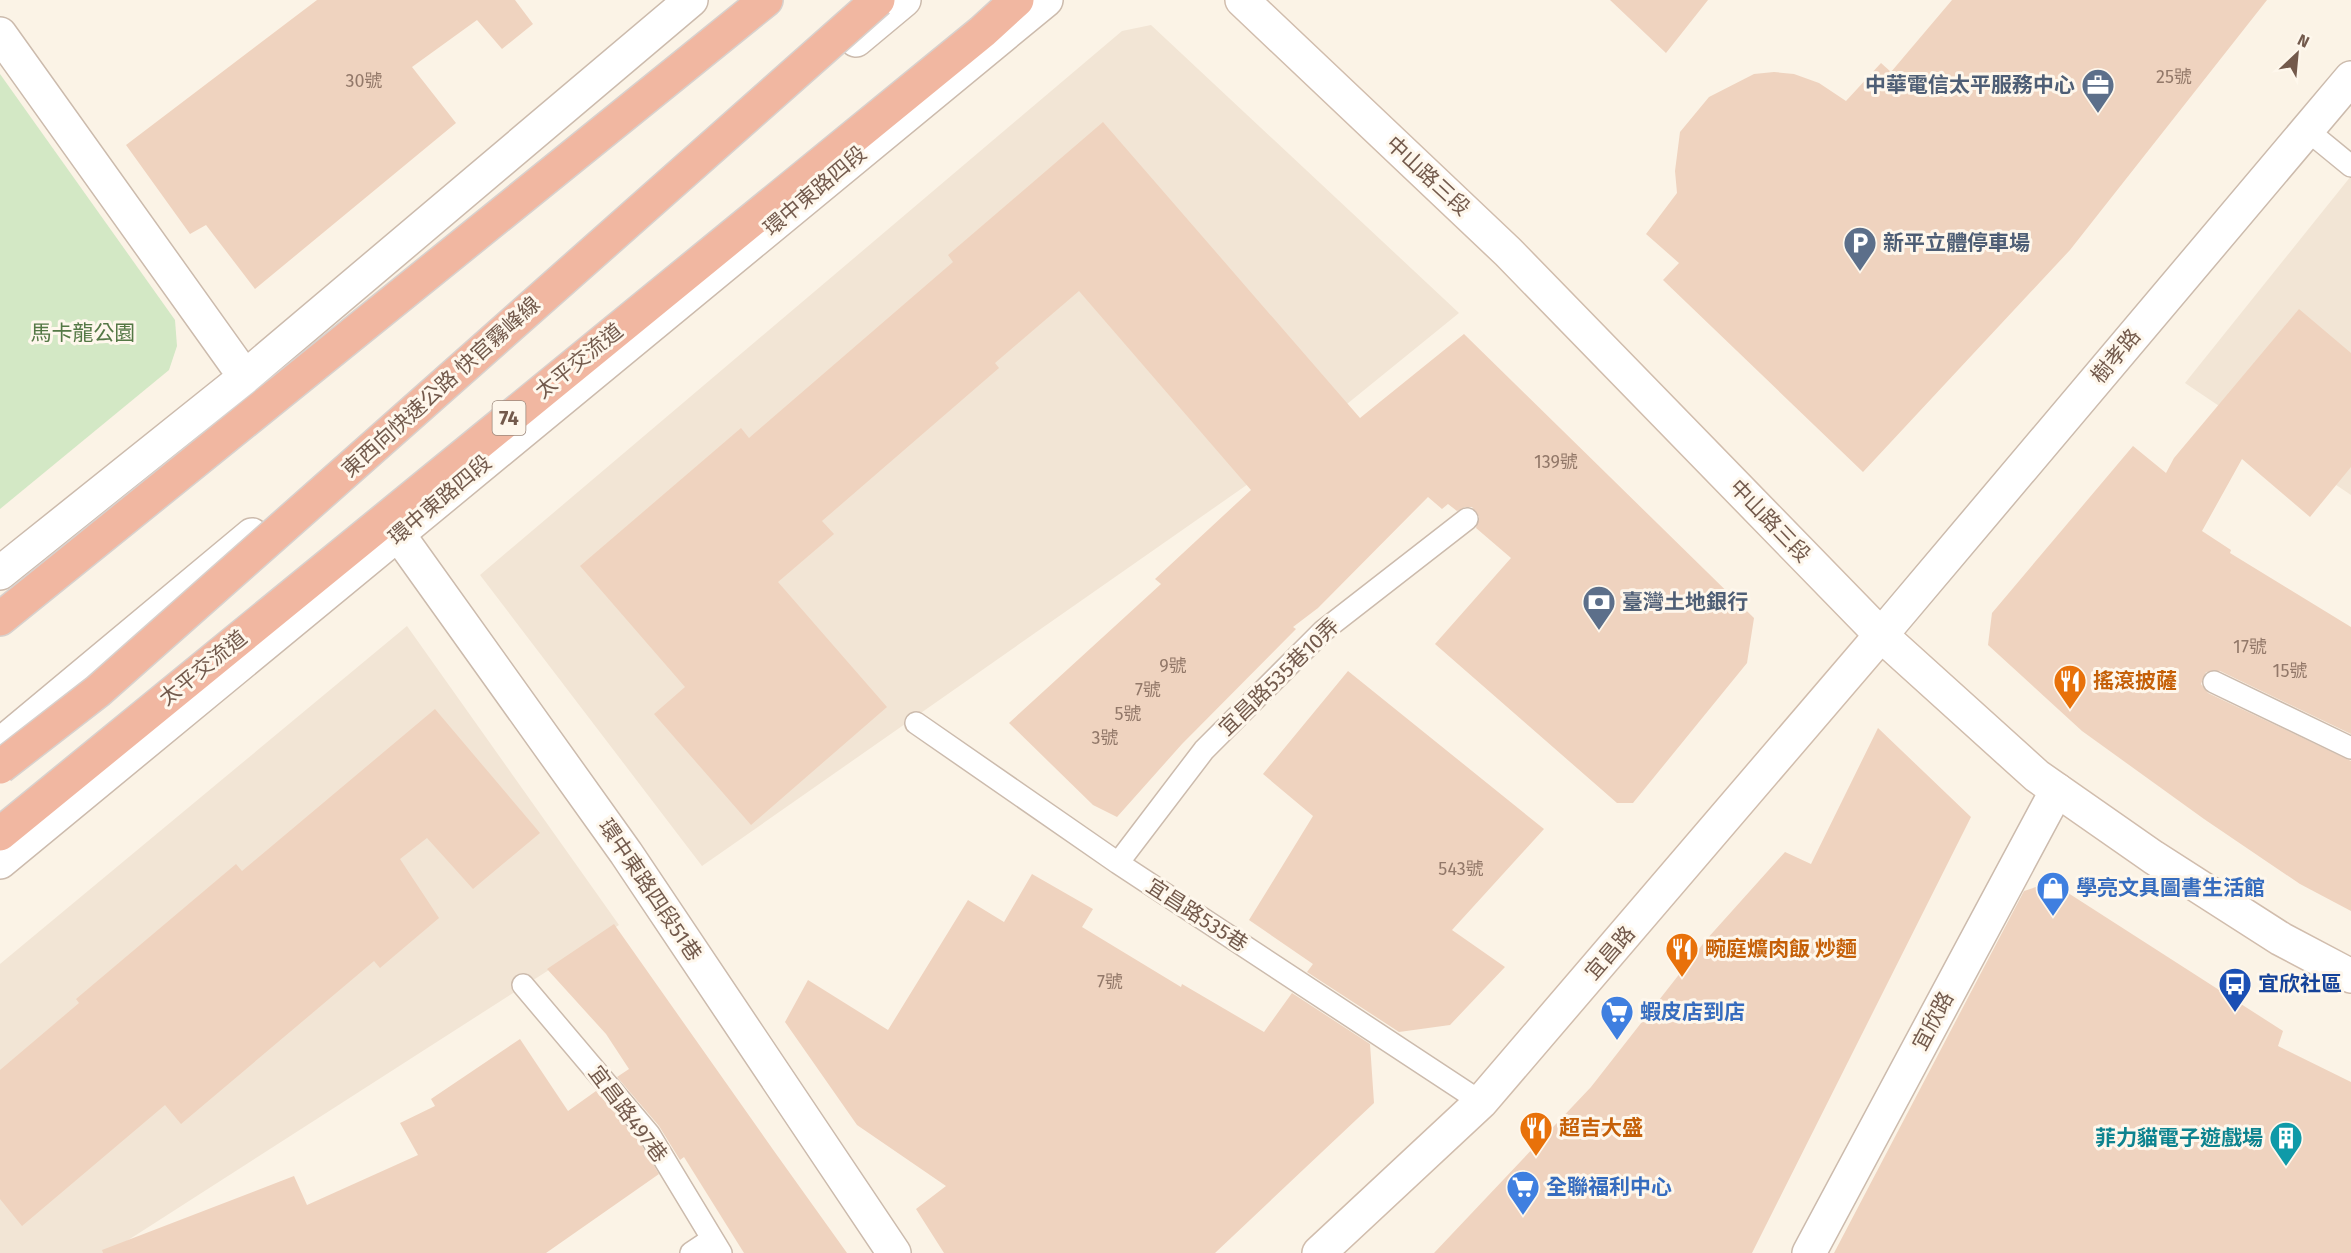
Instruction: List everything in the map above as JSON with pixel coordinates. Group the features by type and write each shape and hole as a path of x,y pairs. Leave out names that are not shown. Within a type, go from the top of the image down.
{"highway":[{"path":"0,619 766,0"},
{"name":"東西向快速公路 快官霧峰線","path":"0,767 98,692 878,0"},
{"name":"太平交流道","path":"0,834 982,32 1017,0"}],"street":[{"path":"0,573 244,377 691,0"},
{"path":"0,745 82,674 904,0"},
{"name":"環中東路四段","path":"0,862 1046,0"},
{"name":"中山路三段","path":"1242,0 1508,252 1881,635 2037,776 2153,856 2281,939 2351,976"},
{"path":"0,34 244,377"},
{"name":"樹孝路","path":"1881,635 2351,78"},
{"name":"環中東路四段51巷","path":"399,534 626,853 894,1253"},
{"name":"宜昌路","path":"1319,1253 1481,1102 1881,635"},
{"name":"宜欣路","path":"1809,1253 2057,790"}],"lane":[{"path":"2307,130 2351,166"},
{"name":"宜昌路535巷10弄","path":"1118,863 1203,750 1323,631 1467,519"},
{"path":"2214,682 2351,748"},
{"name":"宜昌路535巷","path":"916,723 1118,863 1481,1102"},
{"name":"宜昌路497巷","path":"523,985 649,1134 717,1246"},
{"path":"691,1253 717,1246"}],"shaded area":[{"path":"1151,25 1459,313 1251,482 702,866 480,575 1122,31"},
{"path":"2351,176 2351,495 2185,383"},
{"path":"407,626 619,925 108,1253 0,1253 0,964"}],"green space":[{"name":"馬卡龍公園","path":"0,74 175,320 177,346 169,370 0,509"}],"building":[{"path":"317,0 515,0 533,24 502,49 477,20 412,67 456,123 255,289 206,225 190,234 126,145"},
{"path":"1610,0 1708,0 1666,53"},
{"name":"新平立體停車場","path":"1952,0 2267,0 2070,250 1863,472 1663,280 1679,263 1646,234 1677,193 1675,171 1680,132 1709,97 1754,74 1774,72 1794,74 1819,83 1846,101 1881,63 1891,72"},
{"path":"1103,122 1360,418 1464,334 1754,618 1747,663 1633,803 1617,803 1435,644 1511,558 1476,528 1479,517 1472,507 1465,507 1457,511 1448,504 1442,509 1428,497 1318,608 1293,627 1296,629 1182,744 1117,817 1093,805 1009,723 1161,584 1155,579 1251,490 1079,291 995,363 999,368 822,521 834,534 778,582 887,707 751,825 654,714 685,687 580,566 741,428 749,438 953,262 948,255"},
{"path":"2299,309 2351,353 2351,467 2310,517 2242,459 2202,531 2231,550 2230,553 2351,627 2351,734 2220,671 2206,672 2201,684 2208,693 2351,761 2351,911 2300,884 2204,819 2082,731 1988,645 1992,613 2133,446 2166,473 2174,458"},
{"path":"1348,671 1544,829 1452,930 1505,967 1450,1025 1399,1032 1307,972 1313,964 1249,920 1313,816 1263,774"},
{"path":"435,709 540,833 473,889 427,838 400,859 439,918 380,968 374,961 181,1124 165,1105 22,1226 0,1199 0,1070 79,1003 76,999 236,864 242,871"},
{"path":"1878,728 1971,817 1752,1253 1434,1253 1591,1087 1706,940 1785,852 1811,864"},
{"path":"1032,874 1093,909 1082,927 1181,987 1182,984 1264,1032 1292,993 1370,1044 1374,1103 1215,1253 944,1253 916,1209 946,1186 857,1125 785,1022 808,980 888,1030 968,900 1004,922"},
{"path":"2051,882 2283,1031 2278,1046 2351,1082 2351,1253 1834,1253 2024,891"},
{"path":"614,924 847,1253 744,1253 684,1157 680,1160 659,1126 617,1077 629,1069 606,1034 547,969"},
{"path":"520,1039 568,1111 596,1091 639,1141 659,1174 546,1253 103,1253 102,1250 294,1176 307,1205 418,1155 400,1123 435,1106 431,1099"}],"place":[{"name":"中華電信太平服務中心","path":"2098,114"},
{"name":"新平立體停車場","path":"1860,272"},
{"name":"臺灣土地銀行","path":"1599,631"},
{"name":"搖滾披薩","path":"2070,710"},
{"name":"學亮文具圖書生活館","path":"2053,917"},
{"name":"畹庭爌肉飯 炒麵","path":"1682,978"},
{"name":"宜欣社區","path":"2235,1013"},
{"name":"蝦皮店到店","path":"1617,1041"},
{"name":"超吉大盛","path":"1536,1157"},
{"name":"菲力貓電子遊戲場","path":"2286,1167"},
{"name":"全聯福利中心","path":"1523,1216"}]}
